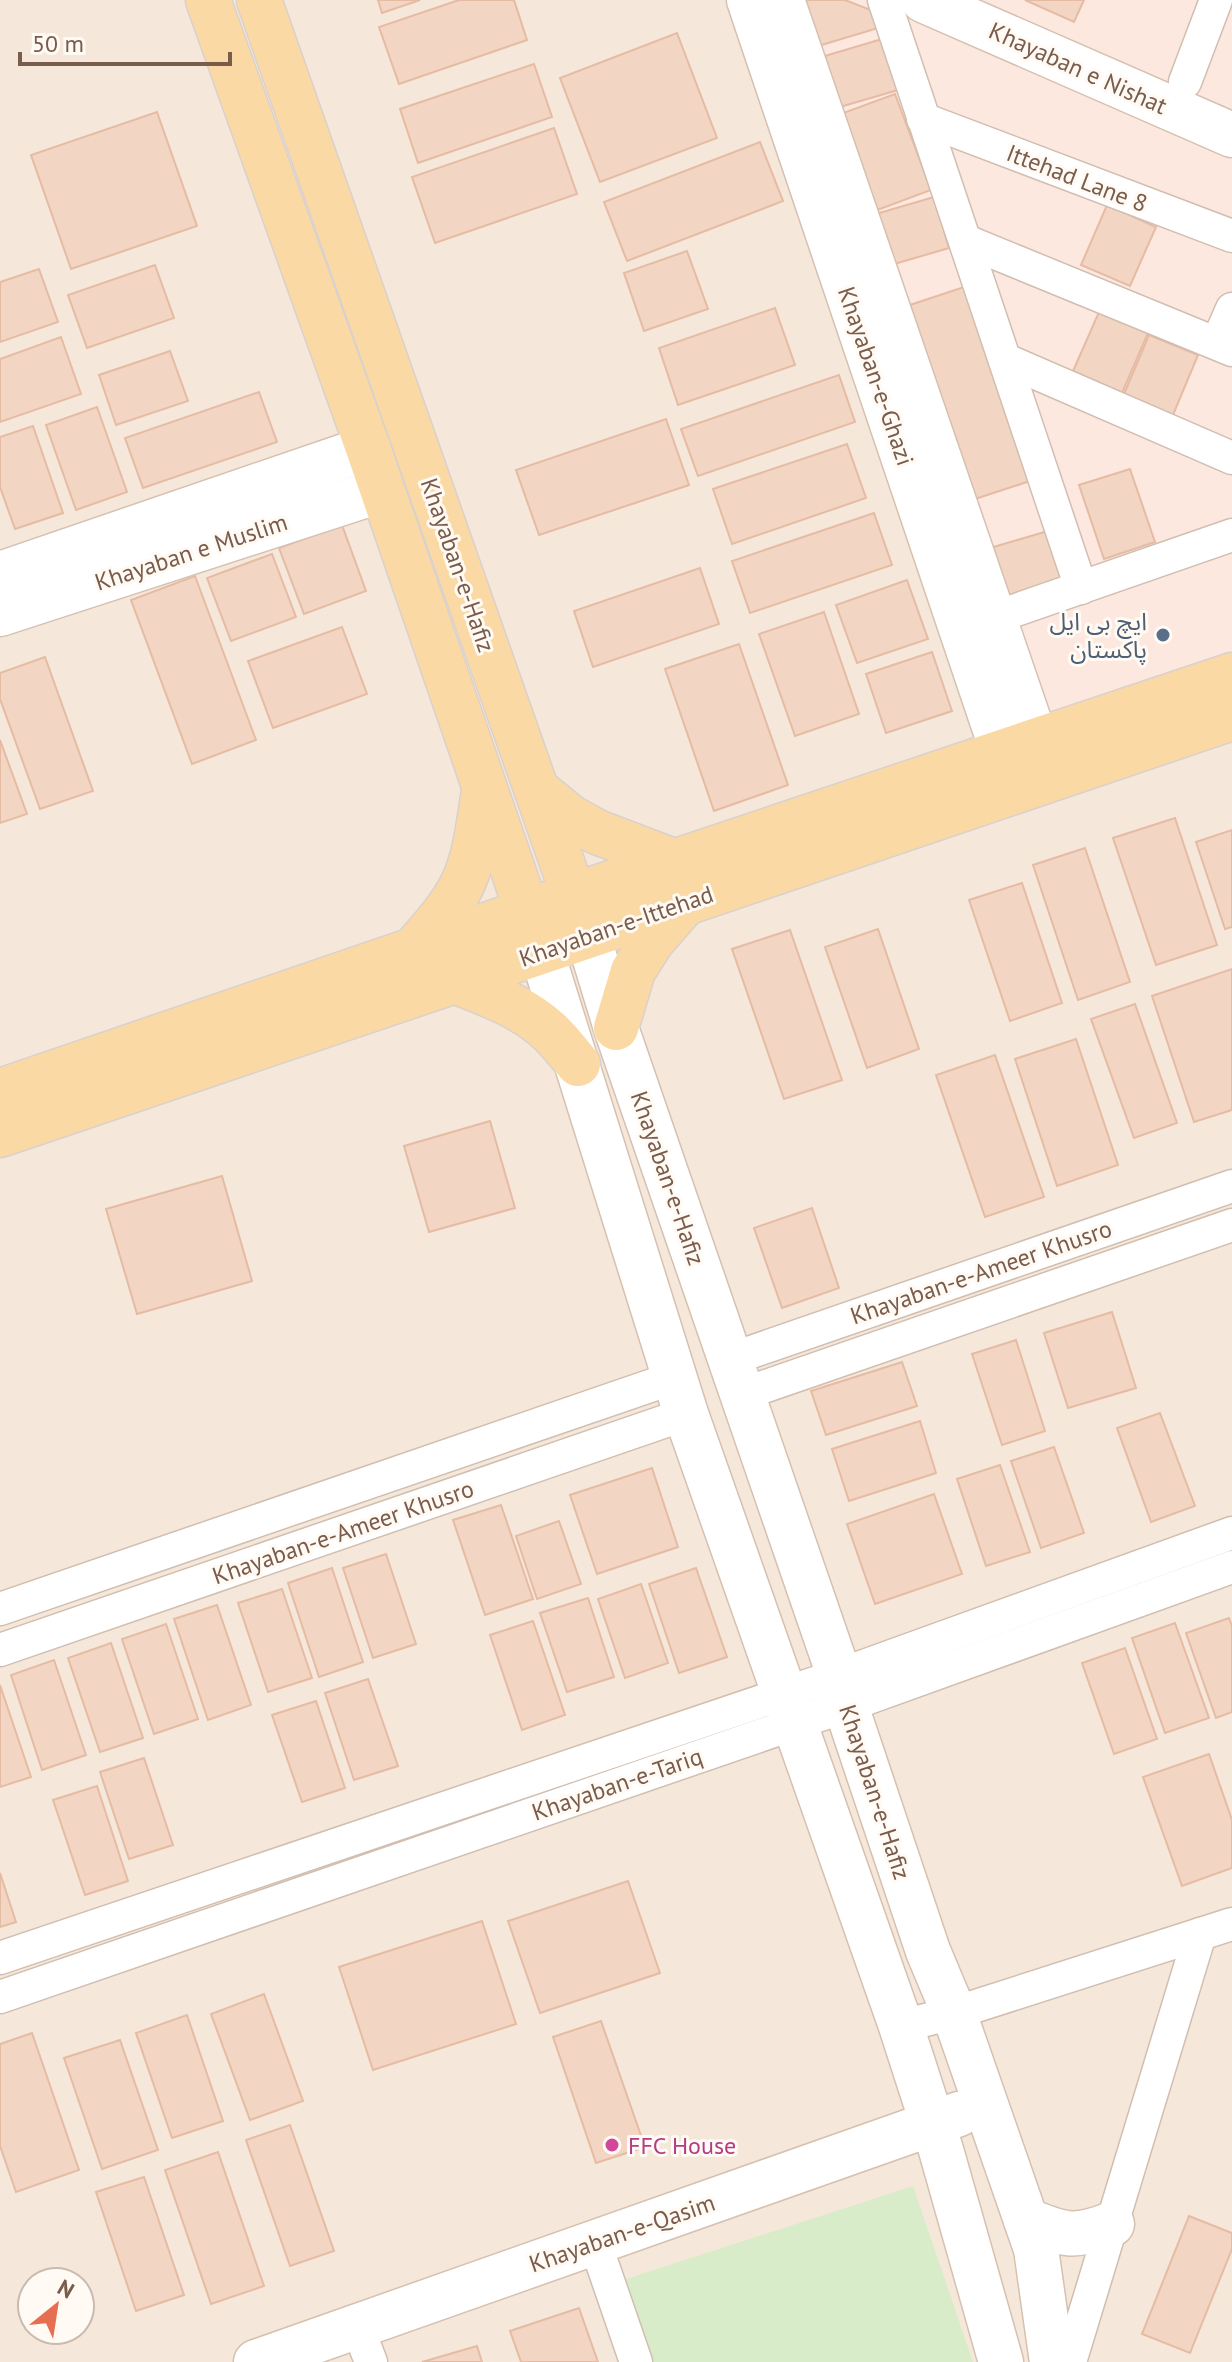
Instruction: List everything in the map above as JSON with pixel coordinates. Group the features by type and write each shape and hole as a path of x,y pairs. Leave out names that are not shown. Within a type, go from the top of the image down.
{"main road":[{"name":"Khayaban-e-Hafiz","path":"208,0 368,448 534,930"},
{"name":"Khayaban-e-Hafiz","path":"259,0 581,916"},
{"name":"Khayaban-e-Ittehad","path":"681,882 1020,747 1232,675"},
{"name":"Khayaban-e-Ittehad","path":"0,1091 414,949 534,930 681,882 1232,718"},
{"path":"414,949 443,916 464,882 485,788"},
{"path":"537,790 570,817 681,882 652,941 633,971 616,1028"},
{"name":"Khayaban-e-Ittehad","path":"0,1135 454,981 534,930"},
{"path":"454,981 522,1011 549,1031 578,1064"}],"street":[{"name":"Khayaban-e-Ghazi","path":"749,0 1020,747"},
{"name":"Khayaban-e-Ghazi","path":"782,0 993,618 1020,747"},
{"path":"884,0 1081,588"},
{"name":"Khayaban e Nishat","path":"923,0 1232,135"},
{"name":"Khayaban e Nishat","path":"993,0 1232,103"},
{"path":"1185,82 1218,3"},
{"name":"Ittehad Lane 8","path":"923,119 1232,236"},
{"path":"966,241 1224,346 1232,309"},
{"path":"1006,360 1232,458"},
{"path":"0,574 368,448"},
{"name":"Khayaban e Muslim","path":"0,614 382,490"},
{"path":"993,618 1232,535"},
{"name":"Khayaban-e-Hafiz","path":"581,916 616,1028 737,1376 928,1951 954,2013 1036,2249 1052,2362"},
{"name":"Khayaban-e-Hafiz","path":"534,930 681,1395 937,2136 1001,2362"},
{"name":"Khayaban-e-Ameer Khusro","path":"737,1376 1232,1186"},
{"name":"Khayaban-e-Ameer Khusro","path":"737,1376 1232,1225"},
{"name":"Khayaban-e-Ameer Khusro","path":"0,1609 681,1395"},
{"name":"Khayaban-e-Ameer Khusro","path":"0,1650 681,1395"},
{"name":"Khayaban-e-Tariq","path":"842,1690 1232,1533"},
{"name":"Khayaban-e-Tariq","path":"4,1956 1232,1567"},
{"name":"Khayaban-e-Tariq","path":"14,1993 788,1707"},
{"path":"901,2026 954,2013 1232,1924"},
{"path":"1070,2362 1200,1934"},
{"path":"60,1937 56,1942 55,1956 62,1967 74,1972"},
{"path":"4,1956 20,1956 29,1964 32,1976 14,1993"},
{"name":"Khayaban-e-Qasim","path":"256,2362 992,2118"},
{"name":"Khayaban-e-Qasim","path":"354,2358 603,2266 937,2136"},
{"path":"1026,2220 1070,2234 1088,2234 1112,2224"},
{"path":"603,2266 636,2362"}],"shaded area":[{"path":"0,0 1232,0 1232,2362 0,2362"},
{"path":"791,0 1232,0 1232,656 1042,722"}],"green space":[{"path":"913,2186 973,2362 654,2362 626,2279"}],"building":[{"path":"378,0 420,0 382,13"},
{"path":"459,0 514,0 527,40 399,84 379,27"},
{"path":"800,0 845,0 876,12 888,25 815,47"},
{"path":"1025,0 1084,0 1074,22"},
{"path":"677,33 717,138 600,182 560,78"},
{"path":"882,39 898,90 840,107 825,56"},
{"path":"534,64 552,117 418,163 400,109"},
{"path":"895,94 931,190 872,212 835,116"},
{"path":"157,112 197,226 71,269 31,155"},
{"path":"554,128 577,194 435,243 412,177"},
{"path":"760,142 783,201 627,261 604,202"},
{"path":"934,197 949,248 891,265 876,214"},
{"path":"1107,205 1156,227 1130,286 1081,265"},
{"path":"687,251 708,309 644,331 624,273"},
{"path":"155,265 174,318 87,348 68,295"},
{"path":"39,269 58,322 0,342 0,282"},
{"path":"967,286 1033,480 966,502 901,308"},
{"path":"775,308 795,365 678,405 659,348"},
{"path":"1099,312 1148,333 1122,393 1073,371"},
{"path":"1149,335 1198,355 1173,415 1124,394"},
{"path":"61,337 81,394 0,422 0,359"},
{"path":"170,351 188,401 116,425 99,375"},
{"path":"839,375 855,422 698,476 681,429"},
{"path":"259,392 277,442 143,488 125,438"},
{"path":"97,407 127,492 76,510 46,425"},
{"path":"666,419 689,485 539,535 516,470"},
{"path":"33,426 63,513 15,529 0,487 0,437"},
{"path":"847,444 866,498 732,544 713,489"},
{"path":"1130,469 1155,542 1104,559 1079,485"},
{"path":"874,513 892,565 750,613 732,561"},
{"path":"342,525 366,591 304,614 279,548"},
{"path":"1048,531 1063,582 1006,599 990,548"},
{"path":"272,554 296,617 231,641 207,578"},
{"path":"700,568 719,624 593,667 574,611"},
{"path":"195,576 256,740 192,764 131,600"},
{"path":"907,580 928,639 857,663 836,605"},
{"path":"824,612 859,714 795,736 759,634"},
{"path":"342,627 367,694 273,728 248,661"},
{"path":"739,644 788,785 714,811 665,669"},
{"path":"932,652 952,711 886,733 866,674"},
{"path":"45,657 93,791 40,809 0,699 0,673"},
{"path":"0,740 27,814 0,823"},
{"path":"1175,818 1217,945 1156,965 1113,838"},
{"path":"1232,830 1232,927 1225,929 1196,842"},
{"path":"1085,848 1130,982 1078,1000 1033,865"},
{"path":"1022,883 1062,1003 1010,1021 969,900"},
{"path":"878,929 919,1049 867,1068 825,947"},
{"path":"790,930 842,1080 784,1099 732,949"},
{"path":"1232,969 1232,1110 1194,1122 1152,996"},
{"path":"1135,1004 1177,1123 1134,1138 1091,1019"},
{"path":"1076,1039 1118,1165 1057,1186 1015,1059"},
{"path":"995,1055 1044,1197 985,1217 936,1075"},
{"path":"490,1121 515,1208 429,1232 404,1146"},
{"path":"222,1176 252,1281 137,1314 106,1209"},
{"path":"812,1208 839,1288 782,1308 754,1228"},
{"path":"1112,1312 1136,1388 1068,1408 1044,1333"},
{"path":"1016,1340 1045,1431 1002,1445 972,1354"},
{"path":"902,1362 917,1406 826,1435 811,1391"},
{"path":"1160,1413 1195,1506 1151,1522 1117,1428"},
{"path":"920,1421 936,1473 849,1501 832,1449"},
{"path":"1054,1447 1084,1533 1041,1548 1011,1461"},
{"path":"1000,1465 1030,1552 986,1566 957,1479"},
{"path":"652,1468 678,1547 597,1574 570,1495"},
{"path":"934,1494 962,1574 875,1604 847,1524"},
{"path":"501,1505 533,1599 485,1615 453,1520"},
{"path":"559,1521 581,1584 537,1599 516,1536"},
{"path":"386,1554 416,1644 373,1658 343,1568"},
{"path":"332,1568 363,1662 319,1677 288,1583"},
{"path":"696,1568 727,1657 679,1673 649,1584"},
{"path":"641,1584 668,1663 625,1678 598,1599"},
{"path":"282,1589 312,1678 268,1692 238,1603"},
{"path":"588,1598 614,1677 567,1692 540,1613"},
{"path":"217,1605 251,1705 208,1720 174,1619"},
{"path":"1229,1618 1232,1626 1232,1712 1216,1718 1186,1633"},
{"path":"533,1621 565,1715 522,1730 490,1635"},
{"path":"1175,1623 1209,1718 1165,1733 1132,1638"},
{"path":"166,1624 198,1719 154,1734 122,1639"},
{"path":"111,1643 143,1738 100,1752 68,1658"},
{"path":"1125,1648 1157,1739 1114,1754 1082,1663"},
{"path":"54,1660 86,1755 42,1770 11,1675"},
{"path":"368,1679 398,1766 354,1780 325,1693"},
{"path":"0,1685 31,1777 0,1787"},
{"path":"316,1701 345,1788 302,1802 272,1715"},
{"path":"1209,1754 1232,1820 1232,1868 1182,1886 1143,1777"},
{"path":"144,1758 173,1845 129,1859 100,1772"},
{"path":"97,1786 128,1881 85,1895 53,1800"},
{"path":"0,1873 16,1922 0,1927"},
{"path":"628,1881 660,1973 540,2013 508,1921"},
{"path":"482,1921 516,2024 373,2070 339,1967"},
{"path":"264,1994 303,2101 250,2120 211,2014"},
{"path":"187,2015 223,2121 172,2138 136,2033"},
{"path":"601,2021 645,2147 596,2163 553,2037"},
{"path":"32,2033 79,2170 16,2192 0,2146 0,2044"},
{"path":"120,2040 158,2150 102,2169 64,2058"},
{"path":"290,2125 334,2251 290,2266 246,2140"},
{"path":"218,2152 264,2286 211,2304 165,2170"},
{"path":"144,2177 184,2295 136,2311 96,2192"},
{"path":"1189,2216 1232,2233 1232,2249 1190,2353 1142,2334"},
{"path":"579,2308 598,2362 521,2362 510,2331"},
{"path":"477,2346 482,2362 422,2362"}],"place":[{"name":"ایچ بی ایل پاکستان","path":"1163,635"},
{"name":"FFC House","path":"612,2145"}]}
